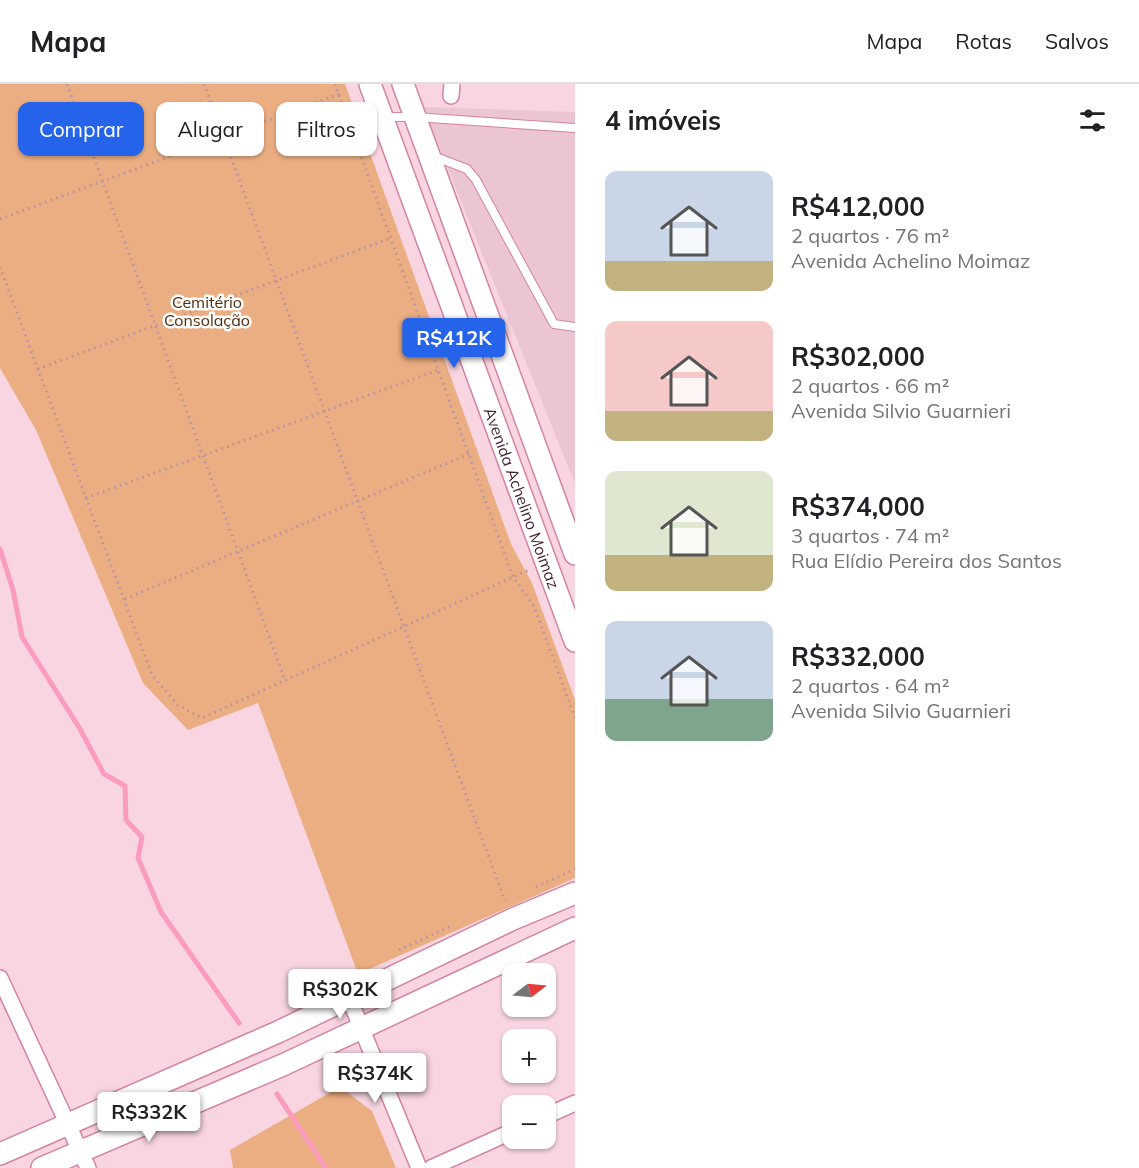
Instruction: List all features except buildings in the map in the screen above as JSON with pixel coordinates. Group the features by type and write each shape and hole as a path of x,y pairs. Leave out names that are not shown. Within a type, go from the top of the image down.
{"street":[{"name":"Avenida Achelino Moimaz","path":"370,84 575,641"},
{"name":"Avenida Achelino Moimaz","path":"403,84 575,554"},
{"path":"0,1154 278,1032 513,919 575,893"},
{"path":"42,1168 85,1160 163,1116 285,1064 575,928"},
{"path":"1,980 85,1160"},
{"path":"349,998 419,1168"},
{"path":"150,1088 163,1116"},
{"path":"556,1112 575,1103"},
{"path":"431,1168 502,1136"}],"lane":[{"path":"383,117 415,117 575,128"},
{"path":"429,155 467,169 476,180 554,324 575,327"}],"path":[{"path":"67,84 285,680"},
{"path":"204,84 211,102"},
{"path":"335,84 513,578 534,606 575,718"},
{"path":"264,121 339,94"},
{"path":"0,219 169,156"},
{"path":"230,156 505,901"},
{"path":"38,369 391,238"},
{"path":"0,267 152,675 178,705 202,718 546,562"},
{"path":"86,498 438,370"},
{"path":"124,599 469,454"}],"shaded area":[{"path":"423,107 575,112 575,484"}],"green space":[{"name":"Cemitério Consolação","path":"0,84 345,84 351,102 276,102 276,156 371,156 511,544 532,583 575,700 575,878 358,974 258,703 188,730 143,683 36,430 0,368"},
{"path":"340,1087 372,1111 396,1168 233,1168 230,1150"}],"waterway":[{"path":"0,549 13,590 22,637 80,729 104,774 125,786 126,820 142,837 138,858 161,912 239,1023"},
{"path":"277,1094 326,1168"}]}
